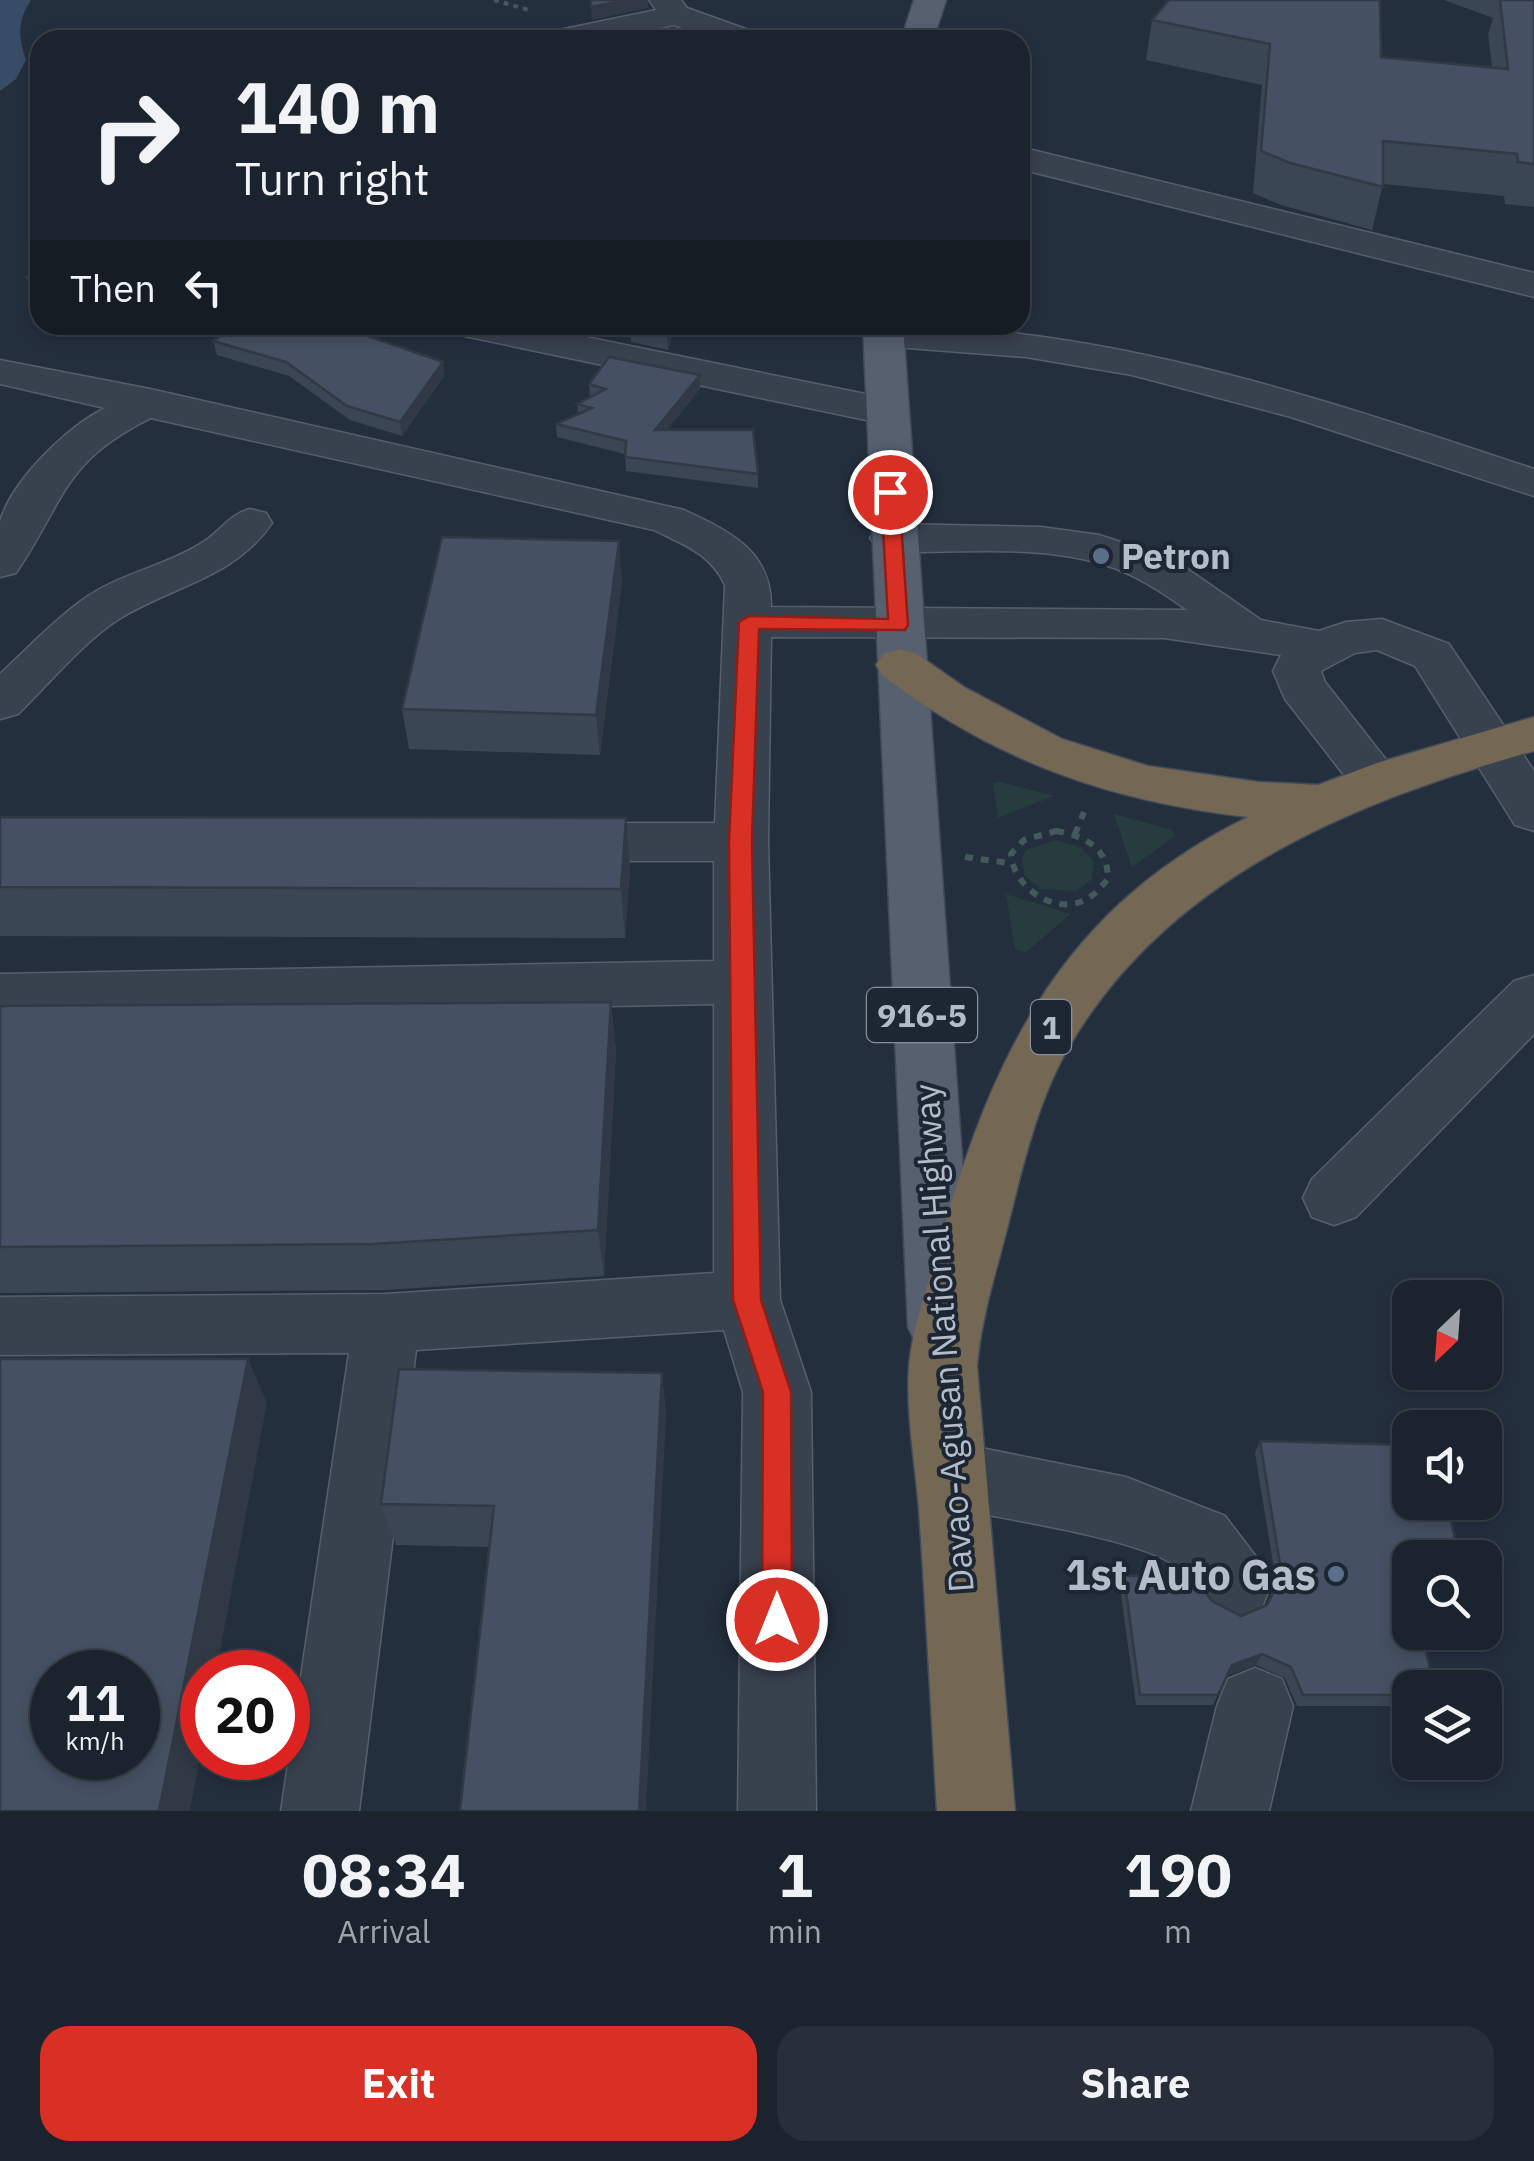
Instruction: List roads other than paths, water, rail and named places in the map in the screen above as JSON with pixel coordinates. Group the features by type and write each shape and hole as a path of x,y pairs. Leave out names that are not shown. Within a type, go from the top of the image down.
{"highway":[{"path":"899,645 933,692 998,730 1099,773 1214,798 1320,803"},
{"name":"1","path":"943,1365 982,1201 1007,1124 1048,1031 1064,1005 1124,934 1178,888 1236,848 1320,803 1376,780 1512,740"},
{"name":"Davao-Agusan National Highway","path":"943,1365 976,1811"}],"main road":[{"path":"920,30 930,0"},
{"name":"Davao-Agusan National Highway","path":"883,335 943,1365"}],"street":[{"path":"592,30 671,8 723,30"},
{"path":"1030,160 1534,285"},
{"path":"517,335 885,411"},
{"path":"935,335 1135,364 1244,389 1534,483"},
{"path":"0,372 150,402 668,520 718,543 738,564 748,586 749,622 740,842 747,1300 777,1392 777,1811"},
{"path":"0,562 53,470 92,432 150,402"},
{"path":"0,702 98,611 221,552 250,523"},
{"path":"893,538 1080,545 1121,554 1194,591 1246,632"},
{"path":"749,622 899,645 1164,623 1246,632 1323,648"},
{"path":"1376,780 1302,687 1297,671 1305,656 1323,648 1346,638 1382,634 1432,654 1512,740 1534,812"},
{"path":"507,842 740,842"},
{"path":"0,996 742,982"},
{"path":"1334,1198 1534,997"},
{"path":"0,1326 386,1323 747,1300"},
{"path":"320,1811 386,1323"},
{"path":"951,1475 1145,1518 1200,1541 1234,1587"},
{"path":"1230,1811 1255,1706"}],"water":[{"path":"0,0 31,0 20,29 26,60 16,79 0,91"}],"place":[{"name":"Petron","path":"1101,556"},
{"name":"1st Auto Gas","path":"1336,1574"}]}
